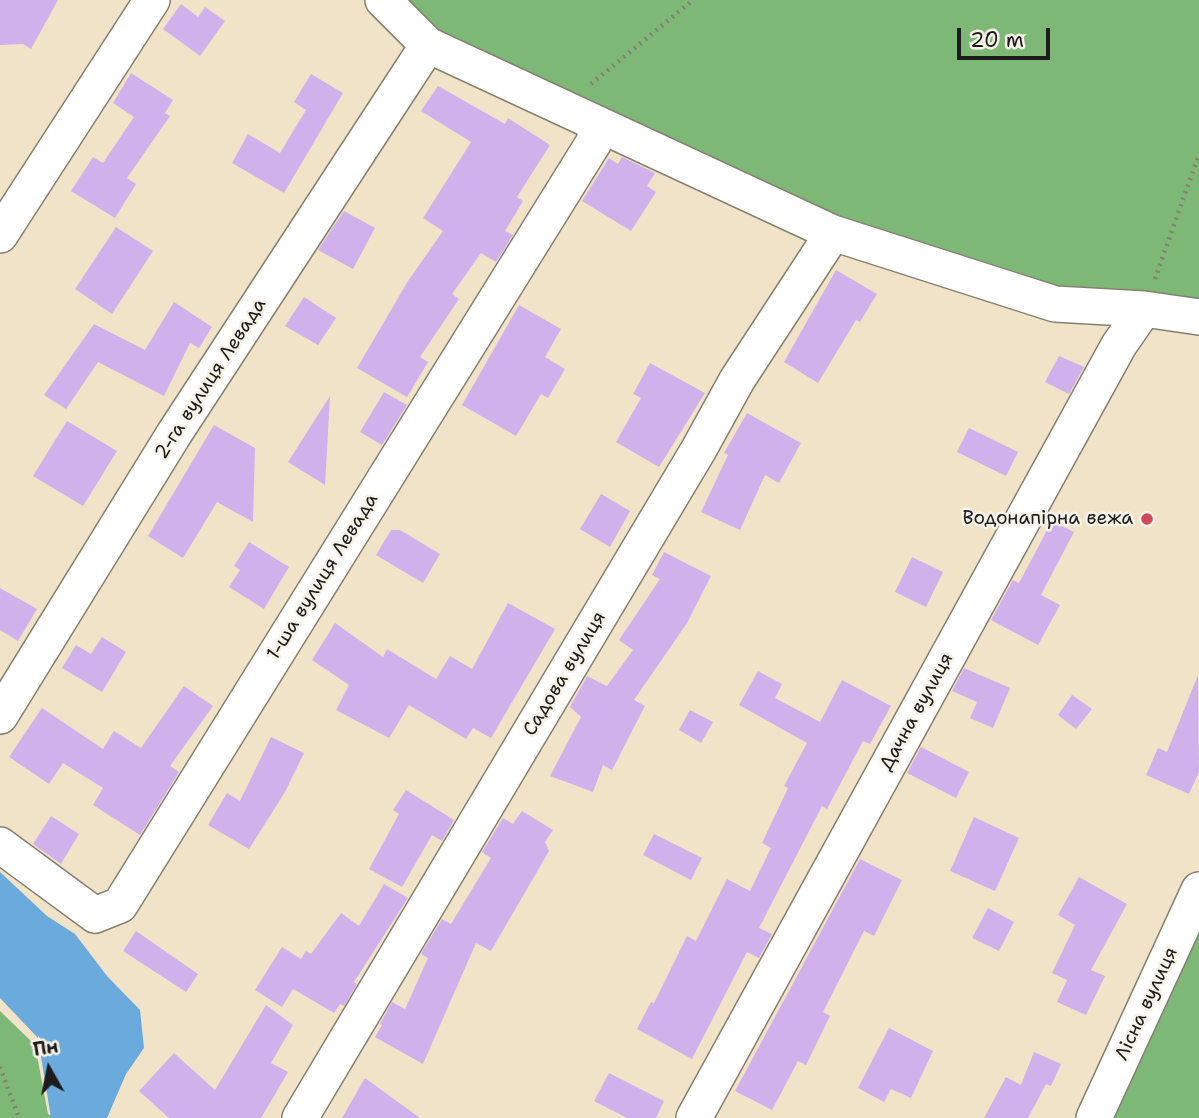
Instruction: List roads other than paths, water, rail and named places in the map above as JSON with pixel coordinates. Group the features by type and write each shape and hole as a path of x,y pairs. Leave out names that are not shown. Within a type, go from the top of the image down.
{"street":[{"path":"0,235 152,0"},
{"path":"383,0 428,45 832,233 1055,304 1144,309 1199,317"},
{"name":"2-га вулиця Левада","path":"0,716 174,433 428,45"},
{"name":"1-ша вулиця Левада","path":"0,845 95,915 120,905 587,154 594,142 597,125"},
{"name":"Садова вулиця","path":"300,1118 692,461 737,380 832,233"},
{"name":"Дачна вулиця","path":"694,1118 1119,345 1144,309"},
{"name":"Лісна вулиця","path":"1094,1118 1199,890"}],"water":[{"path":"0,872 47,916 75,934 107,976 140,1010 144,1048 126,1074 107,1118 51,1118 38,1038 0,998"}],"place":[{"name":"Водонапірна вежа","path":"1147,519"}]}
